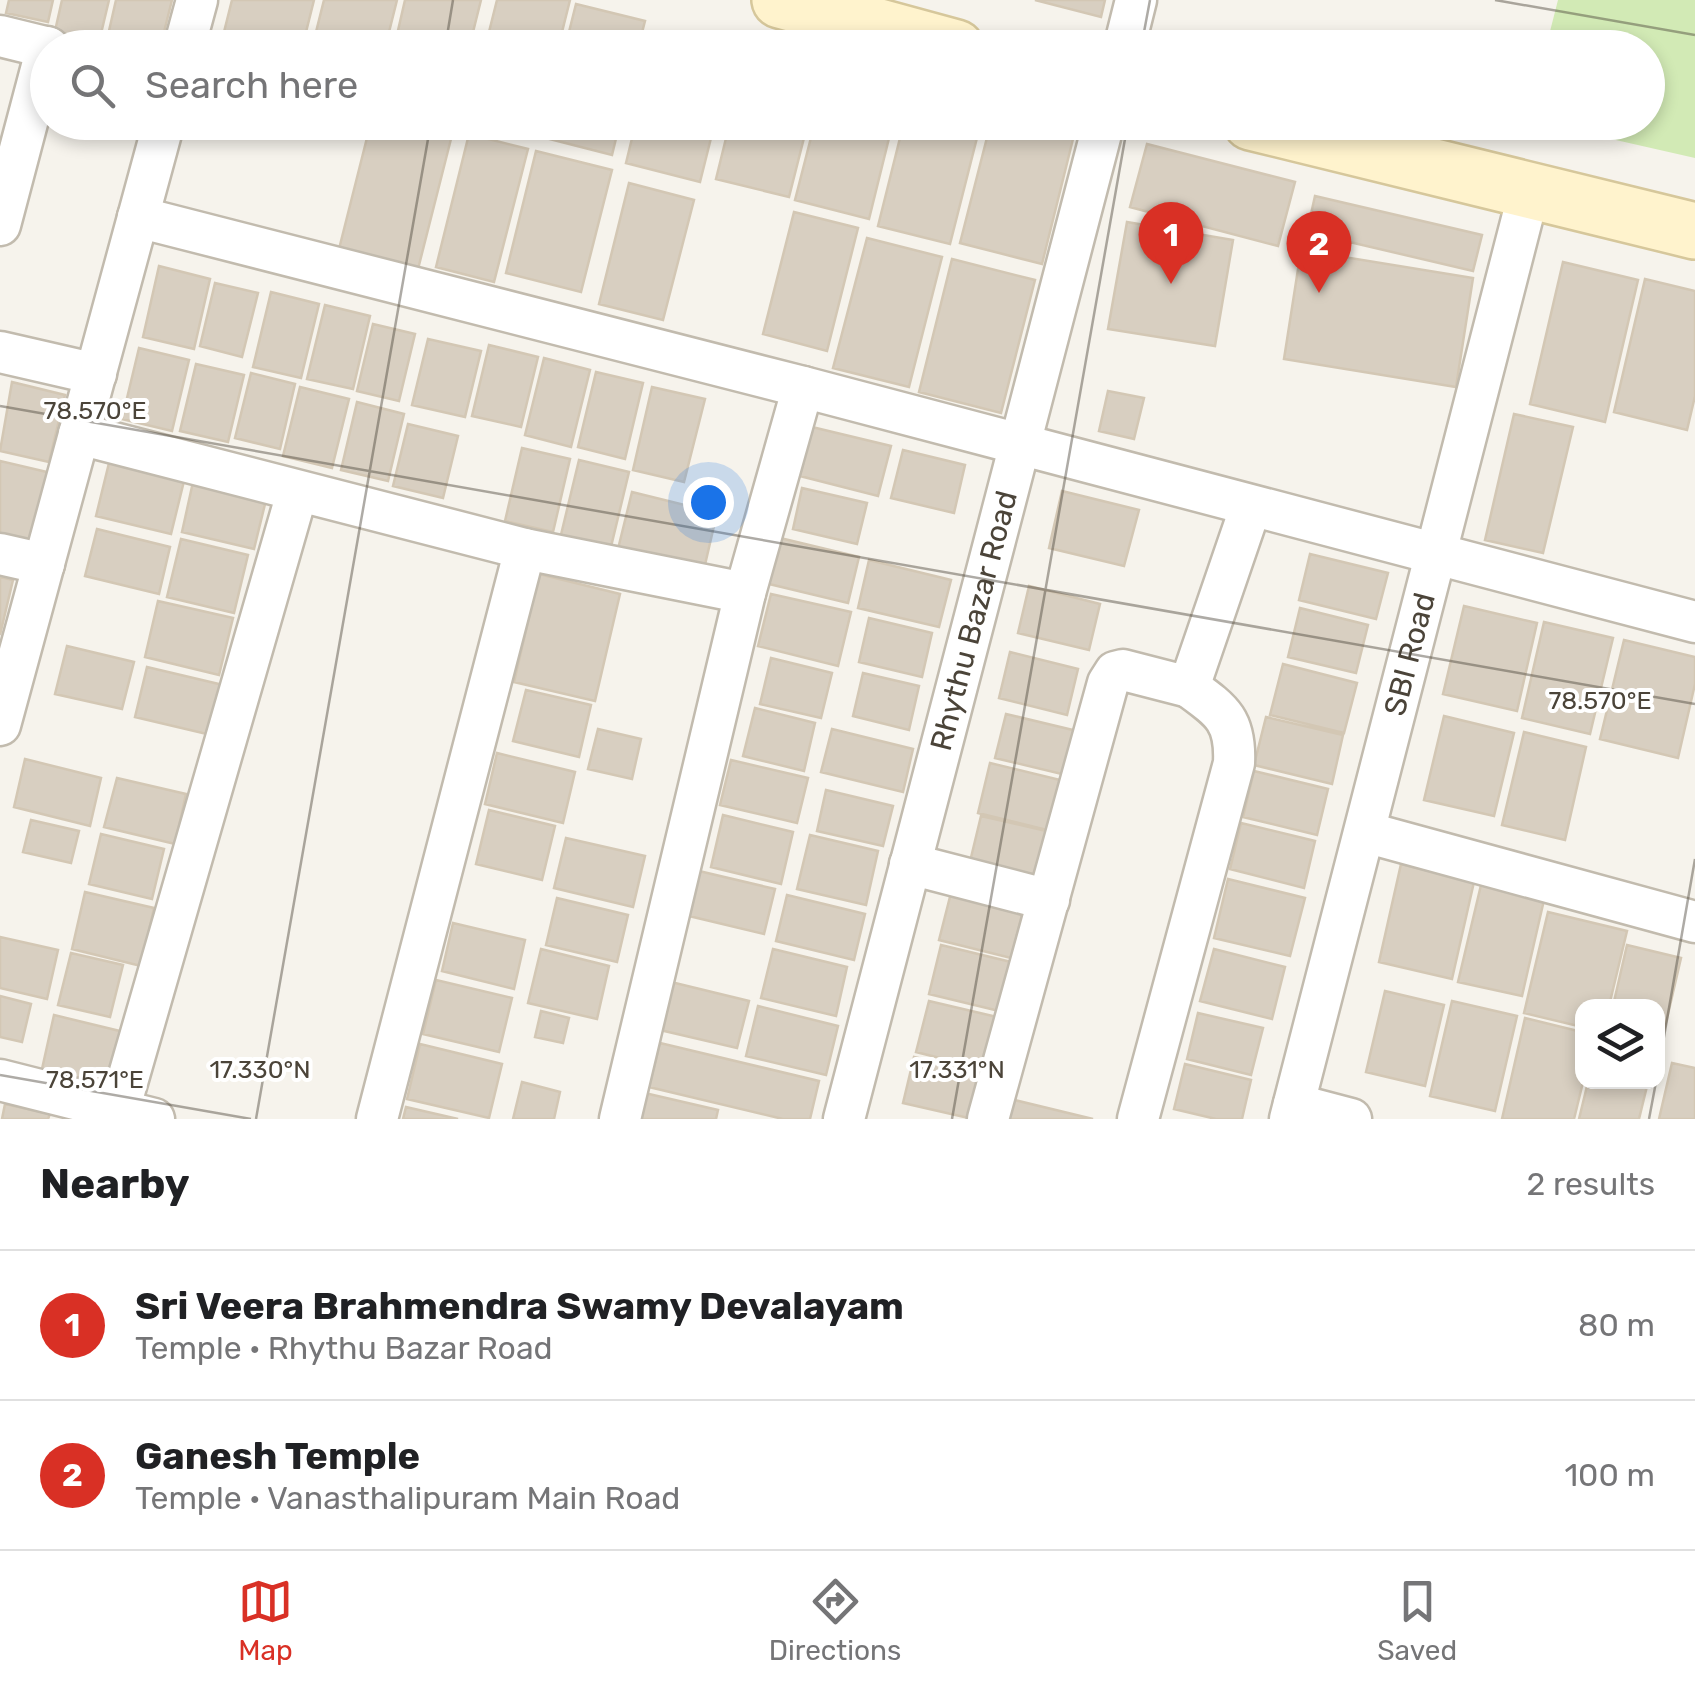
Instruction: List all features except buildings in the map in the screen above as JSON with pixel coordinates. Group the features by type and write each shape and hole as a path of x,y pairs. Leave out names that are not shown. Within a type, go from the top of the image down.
{"street":[{"path":"189,30 197,0"},
{"path":"780,0 890,30"},
{"path":"1128,30 1136,0"},
{"path":"0,36 30,43"},
{"path":"0,226 30,114"},
{"path":"0,725 159,140"},
{"name":"Rhythu Bazar Road","path":"844,1119 1099,140"},
{"path":"1328,140 1695,231"},
{"name":"SBI Road","path":"1292,1112 1530,188"},
{"path":"138,217 803,386 1695,622"},
{"path":"0,352 96,374"},
{"path":"620,1119 745,593 803,386"},
{"path":"79,434 525,549 745,593"},
{"path":"0,1080 136,1115 297,493"},
{"path":"1189,688 1251,506"},
{"path":"377,1119 525,549"},
{"path":"0,554 44,564"},
{"path":"988,1119 1108,682 1115,672 1189,688 1229,723 1235,738 1234,763 1138,1119"},
{"path":"1364,832 1695,922"},
{"path":"910,864 1049,900"},
{"path":"1292,1112 1351,1119"}],"green space":[{"path":"1558,0 1695,0 1695,158 1616,140 1665,140 1665,30 1550,30"}],"place":[{"name":"Sri Veera Brahmendra Swamy Devalayam","path":"1171,284"},
{"name":"Ganesh Temple","path":"1319,293"}]}
